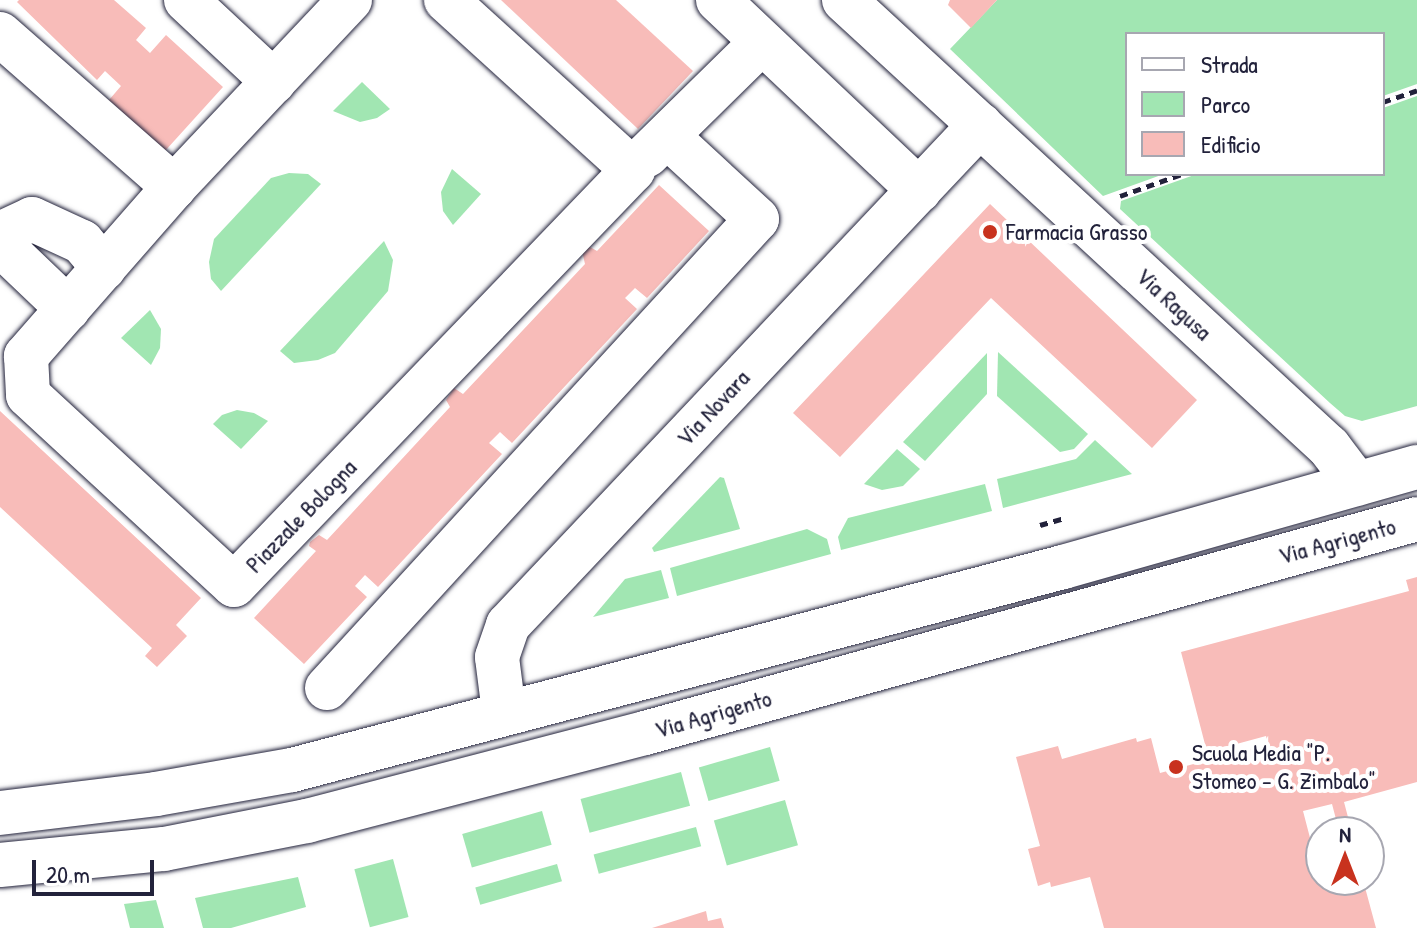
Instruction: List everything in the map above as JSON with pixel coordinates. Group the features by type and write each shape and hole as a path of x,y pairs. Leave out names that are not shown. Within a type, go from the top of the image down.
{"street":[{"path":"186,0 274,82"},
{"name":"Piazzale Bologna","path":"350,0 174,187 26,356 28,395 234,585 633,170 762,42"},
{"path":"446,0 633,170"},
{"path":"718,0 919,190"},
{"name":"Via Ragusa","path":"844,0 1329,447 1357,484"},
{"path":"0,34 174,187"},
{"name":"Via Novara","path":"504,712 497,657 508,625 980,125"},
{"path":"327,688 757,219 667,136"},
{"path":"0,234 32,219 82,242 104,268"},
{"path":"0,244 68,309"},
{"name":"Via Agrigento","path":"0,813 156,794 292,770 1063,567 1417,467"},
{"name":"Via Agrigento","path":"9,869 164,849 307,821 645,733 1417,519"}],"path":[{"path":"1385,101 1417,90"},
{"path":"1117,197 1176,176"},
{"path":"1029,528 1079,514"}],"green space":[{"path":"997,0 1417,0 1417,84 1385,95 1385,32 1125,32 1125,176 1158,176 1103,196 950,49"},
{"path":"362,82 390,109 377,118 360,122 333,111"},
{"path":"1417,96 1417,406 1362,421 1345,416 1330,403 1120,209 1121,201 1191,176 1385,176 1385,107"},
{"path":"452,169 481,194 453,225 443,211 441,192"},
{"path":"289,173 308,174 321,184 221,291 211,279 209,262 214,239 271,178"},
{"path":"384,241 393,260 388,291 335,353 318,360 294,363 280,351"},
{"path":"150,310 161,329 160,348 151,365 121,338"},
{"path":"998,352 1088,434 1074,449 1060,452 997,396"},
{"path":"987,353 987,394 925,461 903,442"},
{"path":"237,410 254,413 268,421 241,449 213,424 222,415"},
{"path":"1095,440 1132,474 1003,508 997,479 1076,459"},
{"path":"897,449 920,469 903,486 882,490 864,484"},
{"path":"720,477 724,478 740,529 654,552 652,548"},
{"path":"985,484 992,511 841,550 838,537 848,518"},
{"path":"807,529 827,539 831,554 677,596 670,568"},
{"path":"661,570 669,598 593,617 625,579"},
{"path":"770,747 780,781 709,801 699,767"},
{"path":"681,772 690,806 590,833 581,799"},
{"path":"785,800 798,845 727,866 714,820"},
{"path":"542,811 552,845 472,868 462,834"},
{"path":"696,827 701,846 599,874 594,854"},
{"path":"393,859 409,917 370,927 354,869"},
{"path":"557,864 562,881 480,905 475,887"},
{"path":"298,877 306,907 231,928 203,928 195,898"},
{"path":"156,900 164,928 130,928 124,904"}],"building":[{"path":"114,0 146,28 136,40 150,53 166,35 223,87 165,151 109,100 121,86 105,71 97,80 17,2"},
{"path":"501,0 616,0 693,71 638,129"},
{"path":"950,0 997,0 971,28 948,5"},
{"path":"659,185 709,231 647,298 635,288 625,298 637,309 512,443 500,432 489,443 502,454 378,587 365,575 355,586 367,597 304,664 254,618 316,551 309,546 310,542 319,535 327,540 450,407 446,400 454,388 463,394 585,264 582,251 590,247 597,251"},
{"path":"990,204 1197,400 1152,448 991,298 840,457 793,413"},
{"path":"0,411 201,598 176,625 187,636 157,667 145,656 152,648 0,507"},
{"path":"1417,577 1417,782 1344,802 1348,816 1335,816 1332,804 1303,811 1305,896 1367,896 1376,928 1104,928 1090,877 1051,887 1050,882 1038,886 1028,849 1040,846 1016,757 1058,746 1062,759 1136,738 1137,742 1151,738 1160,773 1268,744 1266,736 1207,752 1181,652 1409,591 1406,580"},
{"path":"706,911 708,921 721,918 724,928 652,928"}],"place":[{"name":"Farmacia Grasso","path":"990,232"},
{"name":"Scuola Media \"P. Stomeo - G. Zimbalo\"","path":"1176,767"}]}
